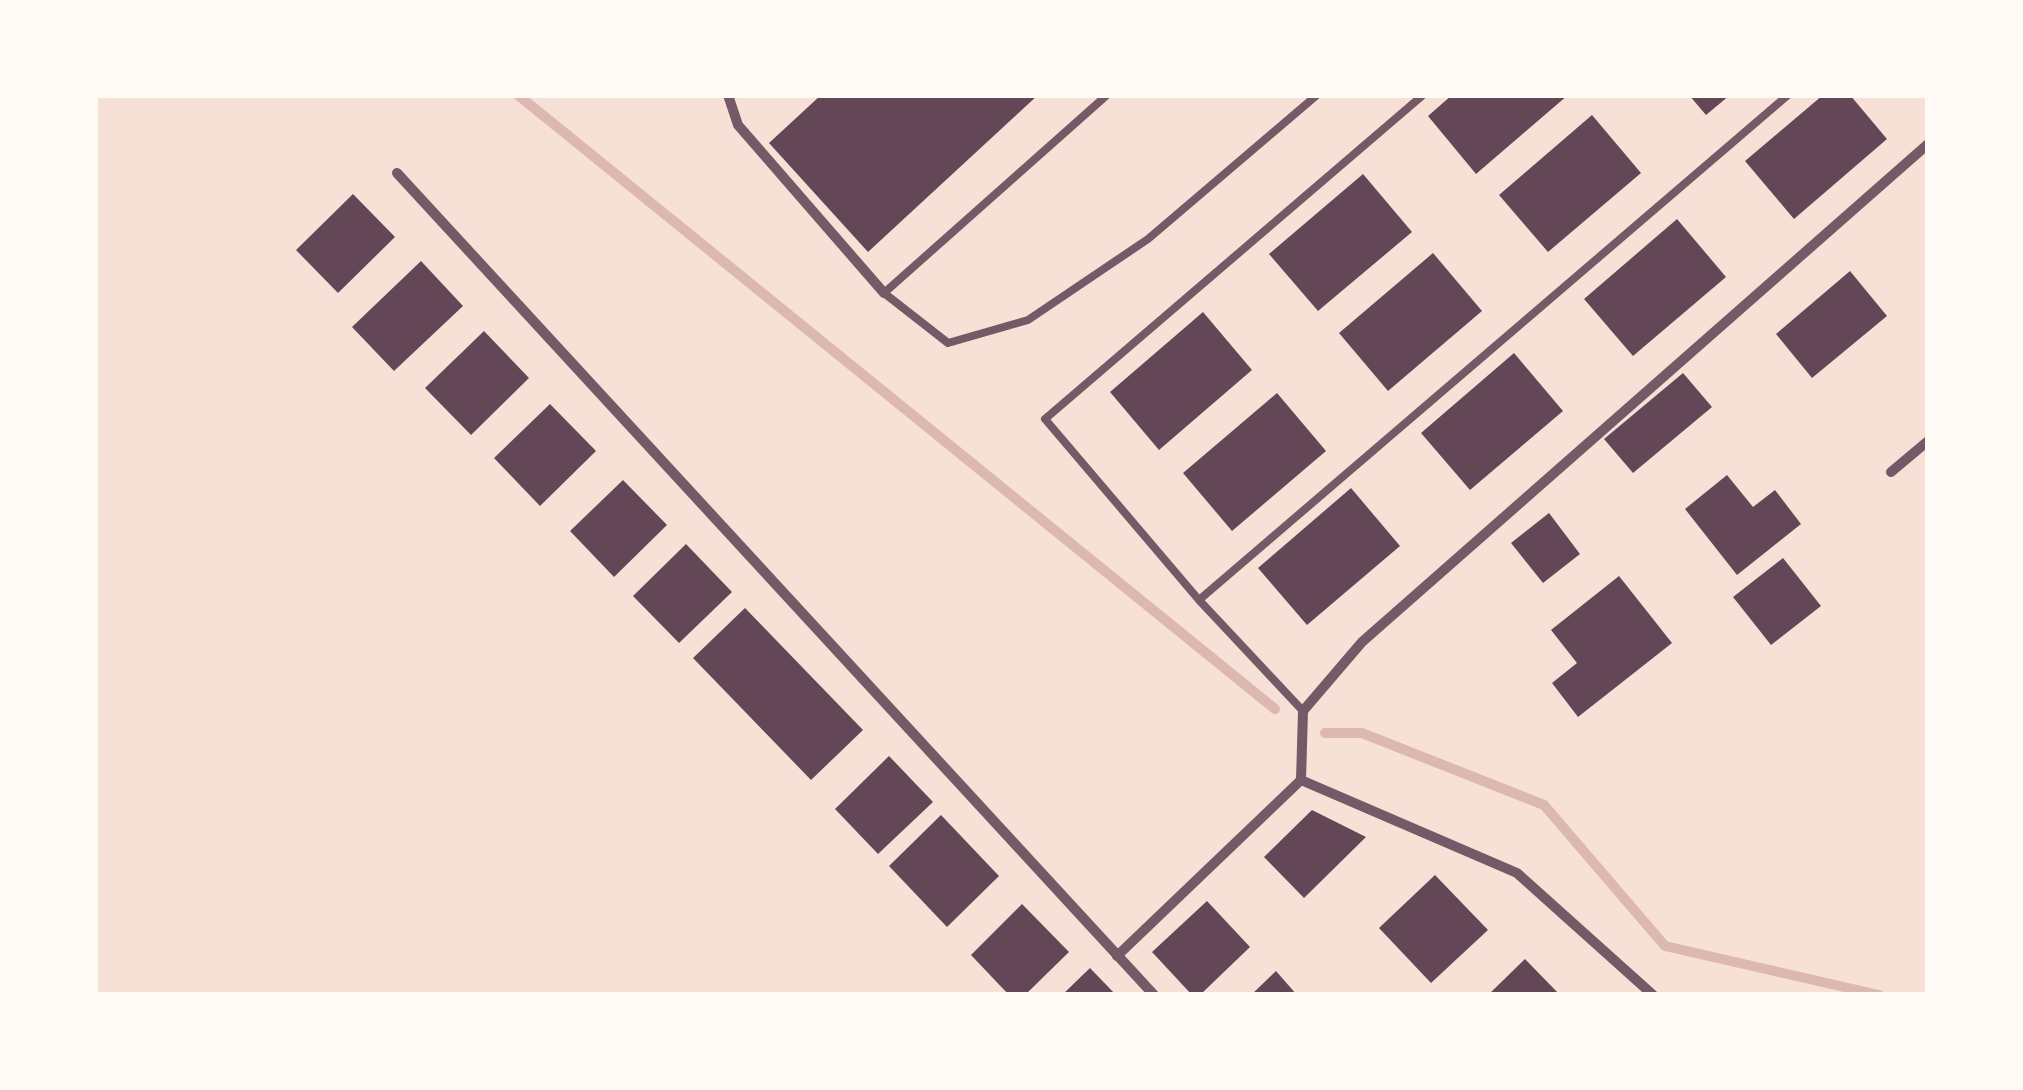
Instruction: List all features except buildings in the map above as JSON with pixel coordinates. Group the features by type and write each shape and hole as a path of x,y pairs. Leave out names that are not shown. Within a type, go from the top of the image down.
{"street":[{"path":"728,95 738,125 884,294"},
{"path":"1117,956 1301,780 1303,711 1362,642 1928,144"},
{"path":"397,173 1154,995"},
{"path":"1890,472 1928,441"},
{"path":"1301,780 1517,873 1653,995"}],"lane":[{"path":"1107,95 884,294 948,342 1028,320 1148,239 1317,95"},
{"path":"1303,711 1199,600 1045,419 1423,95"},
{"path":"1199,600 1788,95"}],"waterway":[{"path":"518,95 1275,709"},
{"path":"1325,733 1362,733 1544,805 1665,946 1879,995"}]}
